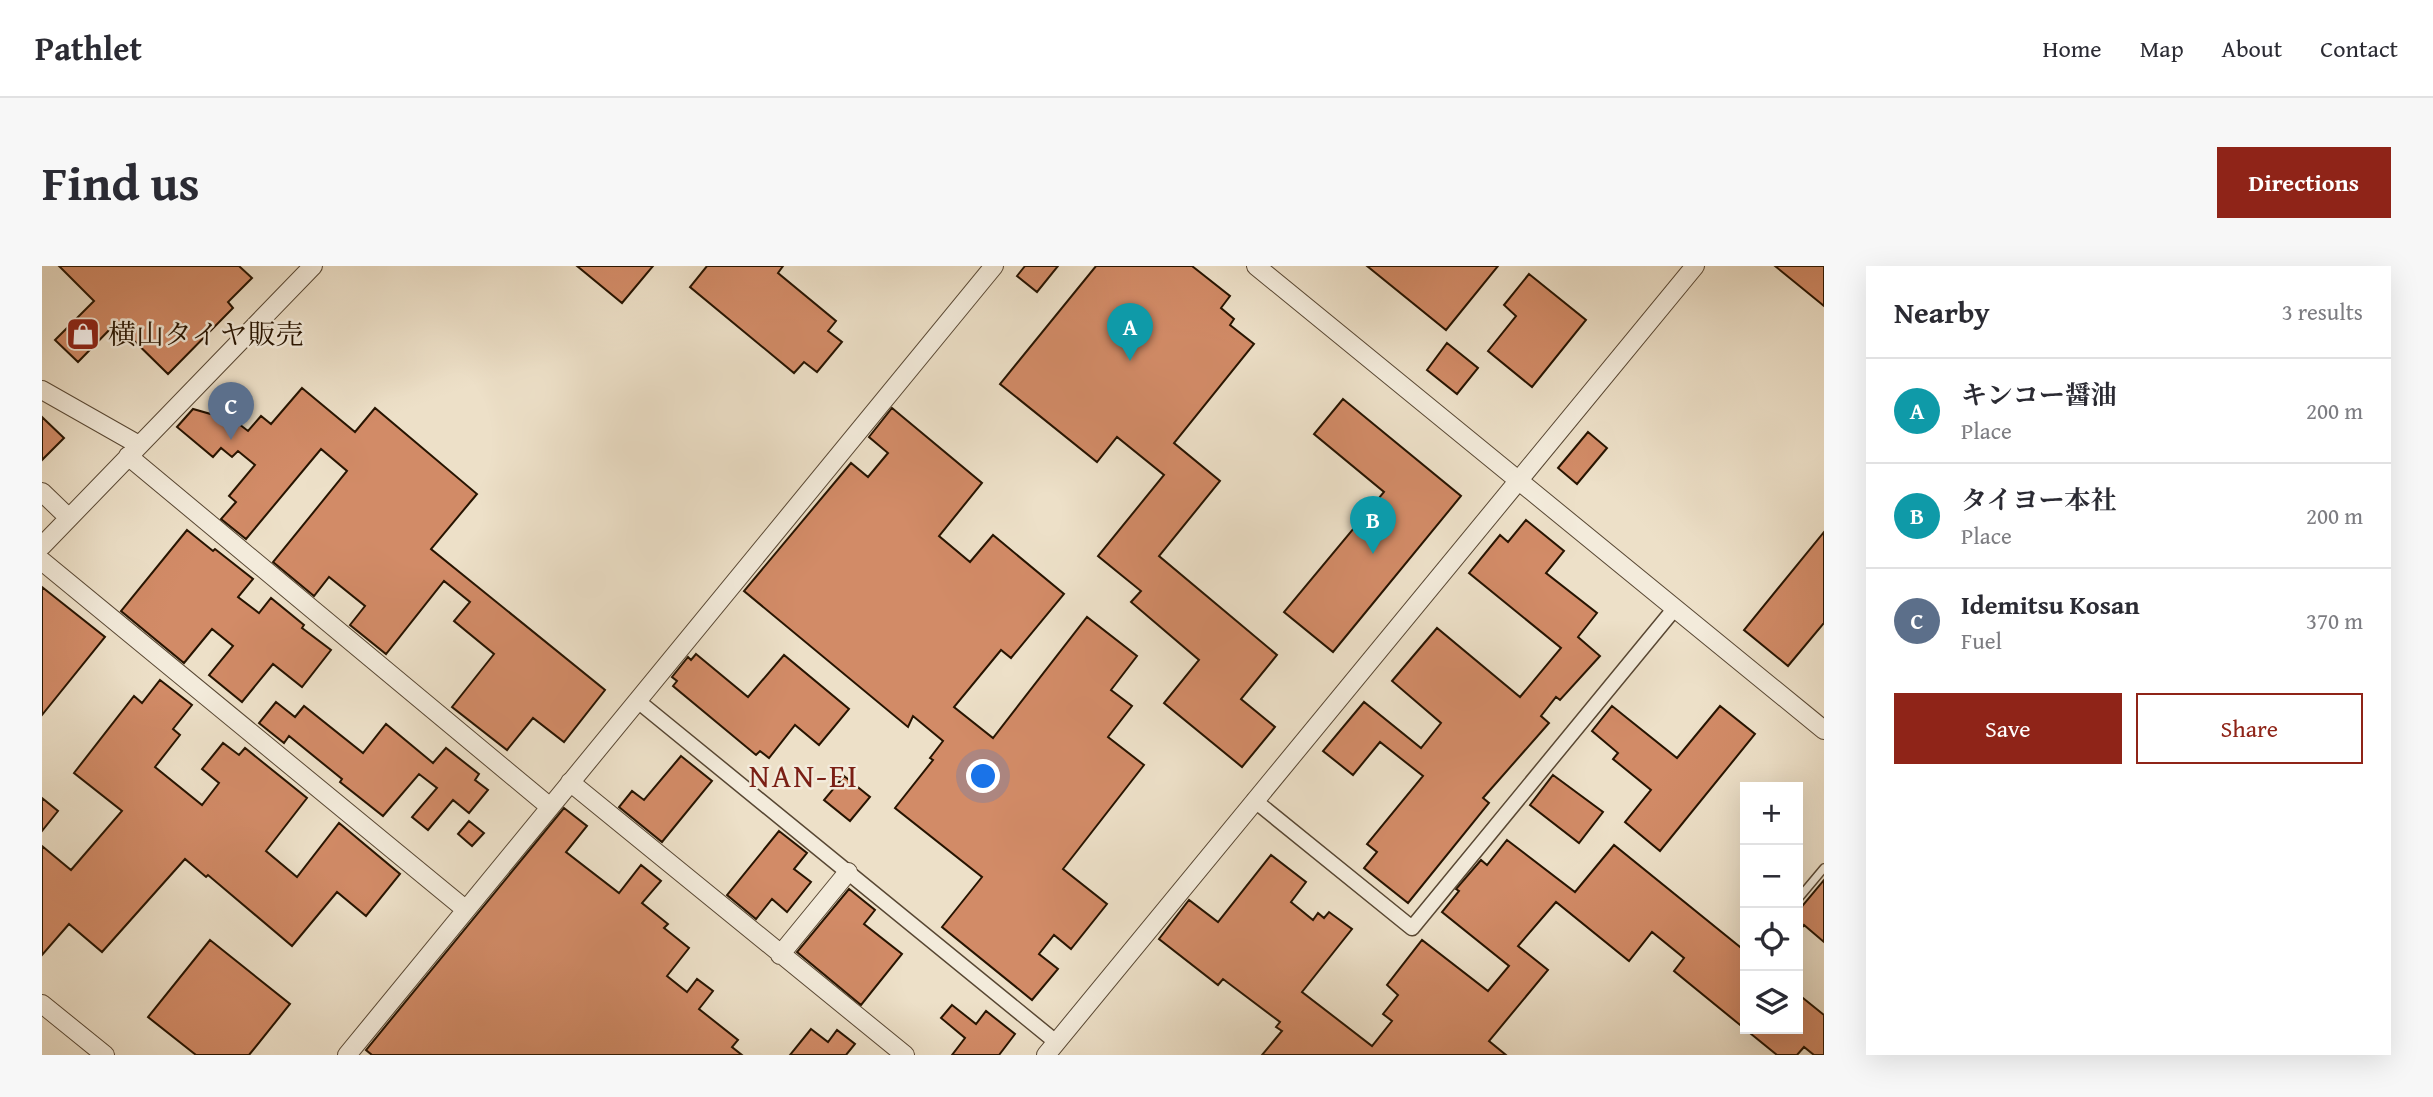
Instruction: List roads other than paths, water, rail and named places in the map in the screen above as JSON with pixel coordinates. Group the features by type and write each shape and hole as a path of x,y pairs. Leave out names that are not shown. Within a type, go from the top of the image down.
{"street":[{"path":"42,546 313,266"},
{"path":"347,1055 994,266"},
{"path":"1256,266 1824,730"},
{"path":"639,702 848,872 1051,1048 1695,266"},
{"path":"42,390 134,451 550,807"},
{"path":"42,492 69,518"},
{"path":"42,561 466,909"},
{"path":"1254,800 1412,928 1675,608"},
{"path":"570,782 905,1055"},
{"path":"780,955 848,872"},
{"path":"42,1004 105,1055"}],"lane":[{"path":"1803,893 1824,868"}],"place":[{"name":"横山タイヤ販売","path":"83,334"},
{"name":"キンコー醤油","path":"1130,361"},
{"name":"Idemitsu Kosan","path":"231,440"},
{"name":"タイヨー本社","path":"1373,554"}],"district":[{"name":"NAN-EI","path":"804,776"}]}
